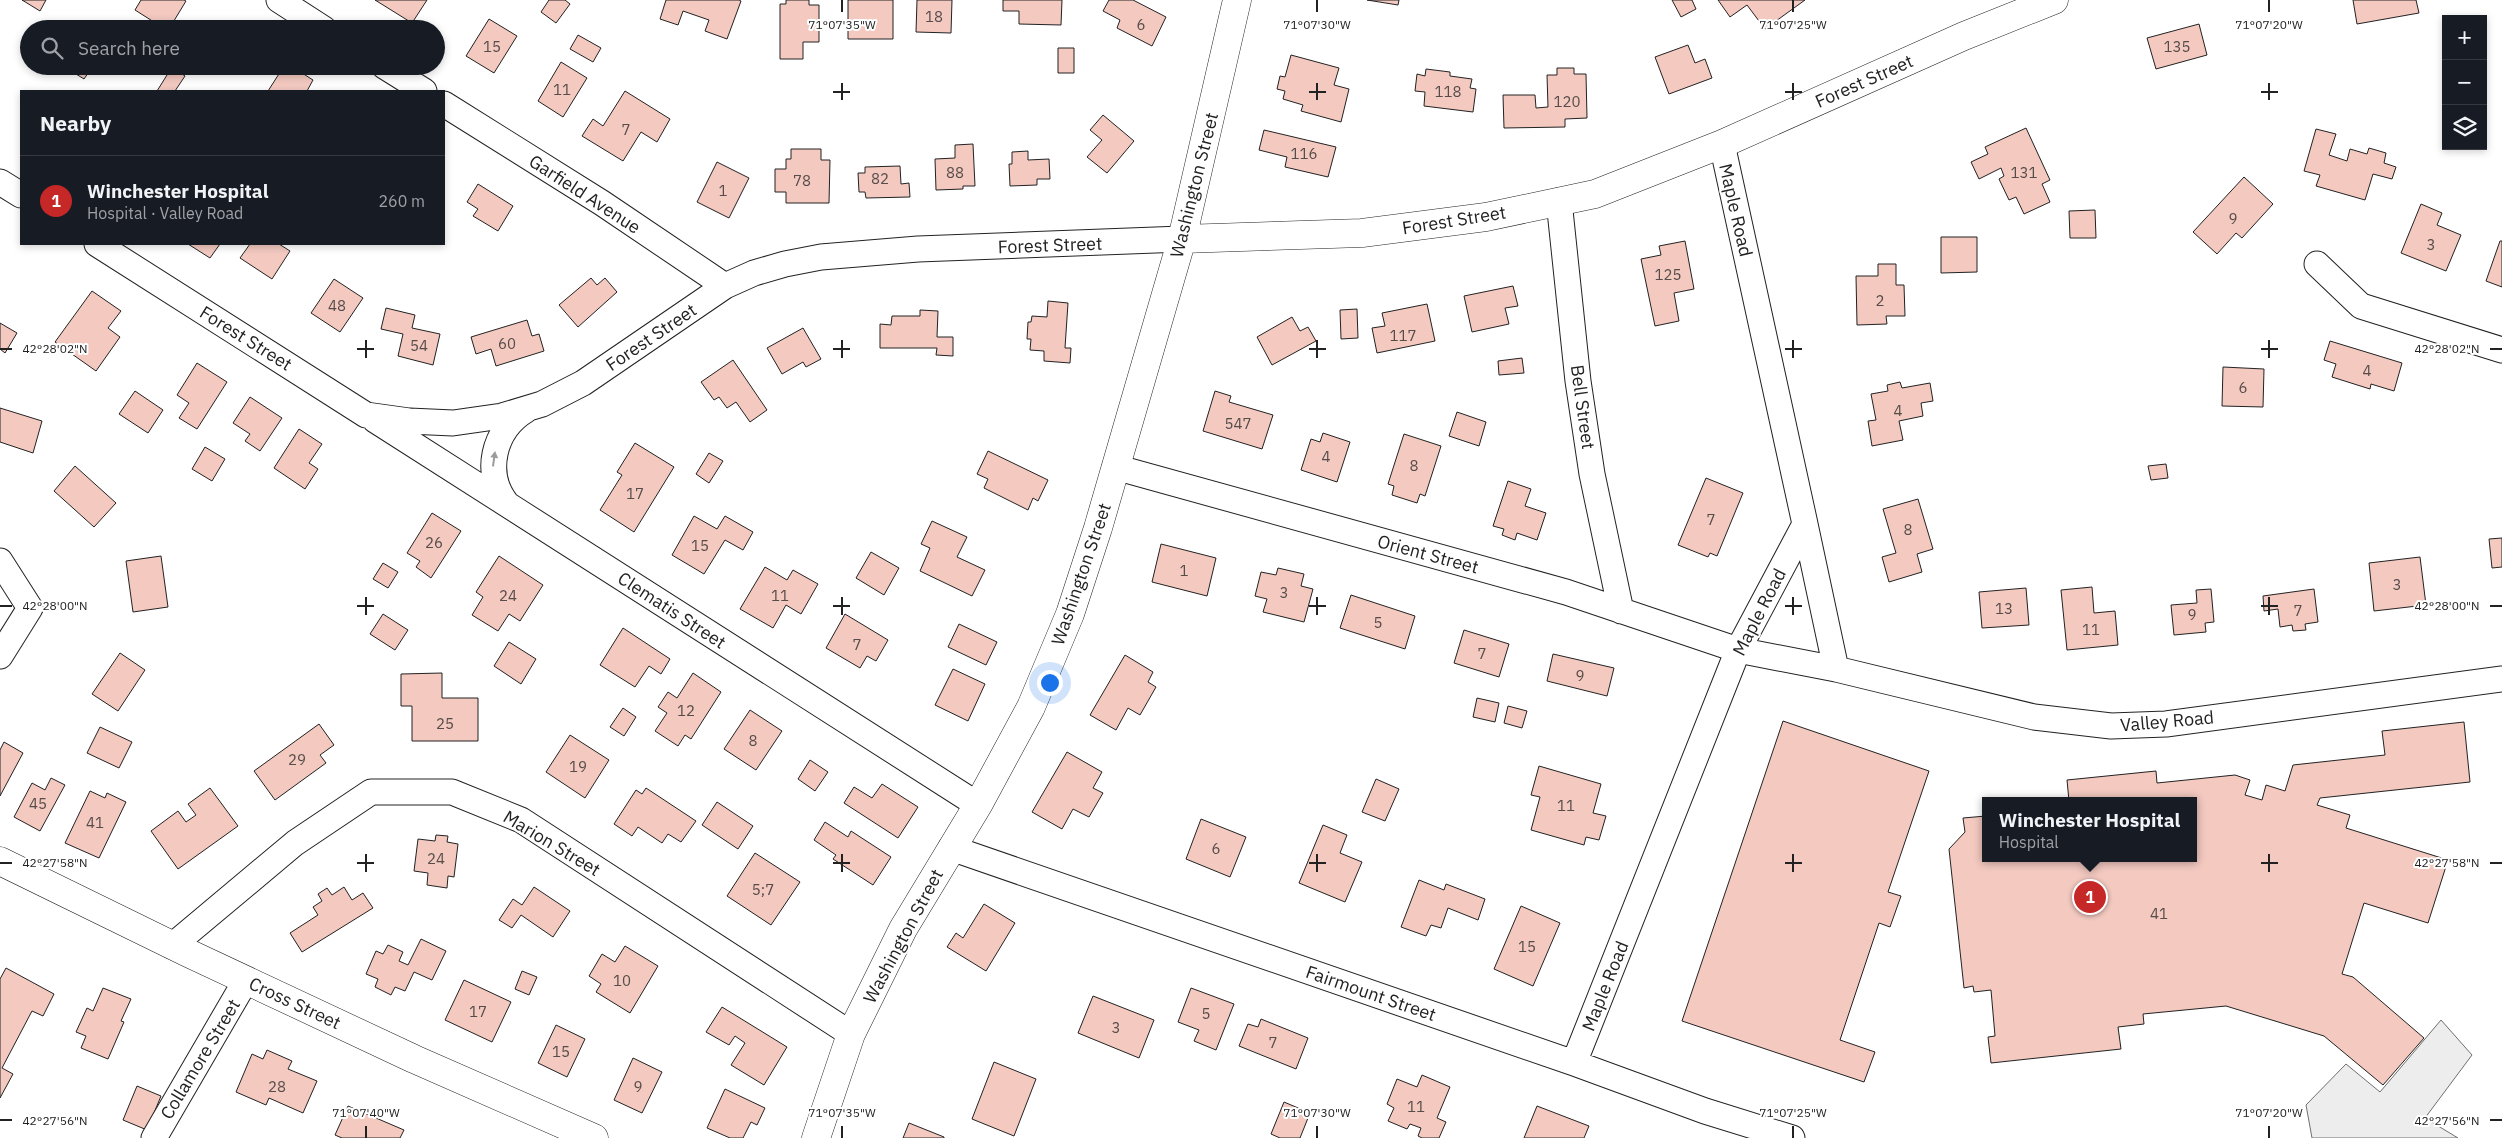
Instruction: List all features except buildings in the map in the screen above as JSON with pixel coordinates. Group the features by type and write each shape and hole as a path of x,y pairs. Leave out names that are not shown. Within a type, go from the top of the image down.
{"main road":[{"name":"Washington Street","path":"816,1138 851,1034 903,929 978,805 1031,707 1067,621 1084,574 1182,239 1237,0"},
{"name":"Forest Street","path":"1182,239 1348,234 1486,217 1595,194 1722,144 1964,36 2054,0"},
{"name":"Cross Street","path":"0,861 172,946 414,1059 594,1138"}],"street":[{"path":"279,0 310,20"},
{"path":"398,75 422,90"},
{"name":"Garfield Avenue","path":"445,105 602,203 725,286"},
{"name":"Maple Road","path":"1574,1063 1738,650 1805,524 1722,144"},
{"path":"0,182 20,194"},
{"name":"Bell Street","path":"1559,201 1579,390 1592,474 1621,611"},
{"name":"Forest Street","path":"99,245 366,415 409,421 453,423 502,416 526,410 557,398 583,383 725,286 785,264 829,256 918,249 1182,239"},
{"path":"2317,264 2361,306 2502,350"},
{"path":"507,504 497,488 493,468 494,456 500,438 507,427 526,410"},
{"name":"Clematis Street","path":"366,415 978,805"},
{"name":"Orient Street","path":"1115,467 1566,592 1738,650"},
{"path":"1805,524 1836,669"},
{"path":"0,561 30,608 0,656"},
{"name":"Valley Road","path":"1738,650 1836,669 2034,717 2111,726 2166,724 2502,679"},
{"name":"Marion Street","path":"172,946 295,843 371,792 452,792 521,820 851,1034"},
{"name":"Fairmount Street","path":"951,848 1574,1063 1705,1111 1792,1138"},
{"name":"Collamore Street","path":"154,1138 246,980"}],"shaded area":[{"path":"2441,1020 2472,1055 2425,1118 2458,1138 2312,1138 2306,1105 2346,1064 2380,1092"}],"place":[{"name":"Winchester Hospital","path":"2090,897"}]}
